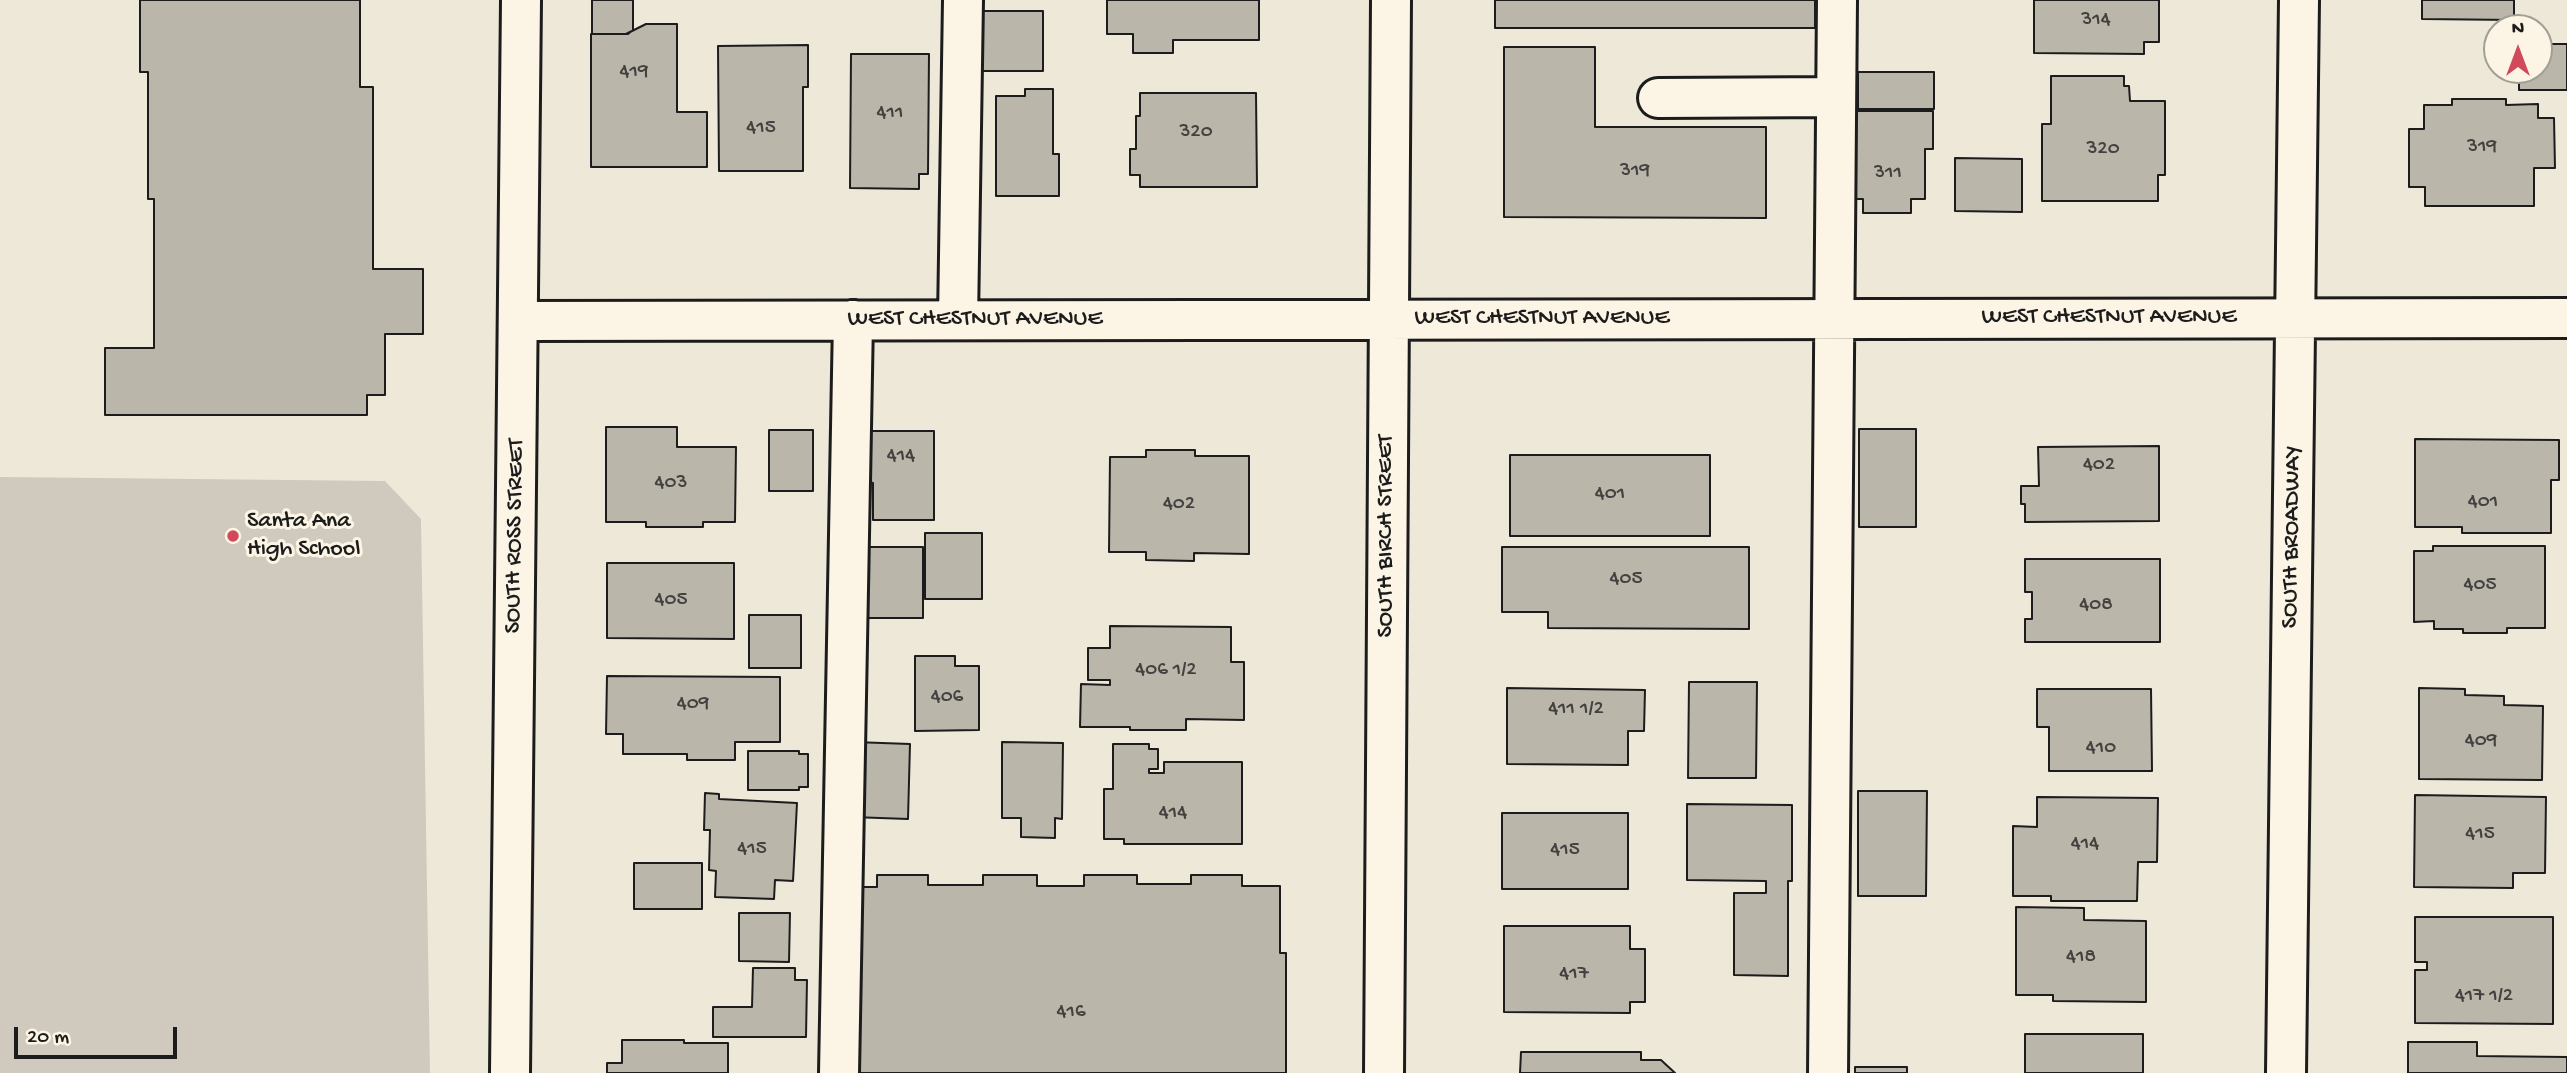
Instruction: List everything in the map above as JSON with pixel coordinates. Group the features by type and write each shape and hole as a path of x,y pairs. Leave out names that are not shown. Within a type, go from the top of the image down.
{"street":[{"name":"SOUTH ROSS STREET","path":"510,1073 521,0"},
{"path":"958,320 963,0"},
{"name":"SOUTH BIRCH STREET","path":"1384,1073 1391,0"},
{"path":"1828,1073 1837,0"},
{"name":"SOUTH BROADWAY","path":"2286,1073 2299,0"},
{"path":"1658,98 1836,97"},
{"name":"WEST CHESTNUT AVENUE","path":"518,321 2567,318"},
{"path":"839,1073 853,320"}],"shaded area":[{"path":"0,477 385,481 421,519 430,1073 0,1073"}],"building":[{"path":"140,0 360,0 360,87 373,87 373,269 423,269 423,334 385,334 385,395 367,395 367,415 105,415 105,348 154,348 154,199 148,199 148,72 140,72"},
{"path":"592,0 633,0 633,30 628,34 592,34"},
{"path":"1107,0 1259,0 1259,40 1173,40 1173,53 1133,53 1133,34 1107,34"},
{"path":"1495,0 1815,0 1815,28 1495,28"},
{"path":"2034,0 2159,0 2159,42 2144,42 2144,54 2034,53"},
{"path":"2422,0 2514,0 2514,14 2483,14 2483,20 2422,19"},
{"path":"982,11 1043,11 1043,71 982,71"},
{"path":"646,24 677,24 677,112 707,112 707,167 591,167 591,34 626,34"},
{"path":"2553,44 2567,44 2567,90 2519,90 2519,84 2553,84"},
{"path":"808,45 808,87 803,87 803,171 719,171 718,46"},
{"path":"1504,47 1595,47 1595,127 1766,127 1766,218 1504,217"},
{"path":"851,54 929,54 928,174 919,174 919,189 850,188"},
{"path":"1858,72 1934,72 1934,109 1858,109"},
{"path":"2051,76 2124,76 2124,86 2129,86 2130,101 2165,101 2165,175 2158,175 2158,201 2042,201 2042,124 2051,124"},
{"path":"1025,89 1053,89 1053,154 1059,154 1059,196 996,196 996,96 1025,96"},
{"path":"1140,93 1256,93 1257,187 1140,187 1140,175 1130,175 1130,149 1136,149 1136,116 1140,116"},
{"path":"2452,99 2506,99 2506,105 2538,104 2538,118 2554,118 2555,168 2534,168 2534,206 2425,206 2425,187 2409,187 2409,129 2424,129 2424,105 2452,105"},
{"path":"1852,111 1933,111 1933,149 1925,149 1925,199 1911,199 1911,213 1863,213 1863,199 1852,199"},
{"path":"1955,158 2022,159 2022,212 1955,211"},
{"path":"606,427 677,427 677,447 736,447 735,522 703,522 703,527 646,527 646,522 606,522"},
{"path":"1859,429 1916,429 1916,527 1859,527"},
{"path":"769,430 813,430 813,491 769,491"},
{"path":"869,431 934,431 934,520 873,520 873,483 869,482"},
{"path":"2415,439 2559,440 2559,480 2551,480 2551,533 2462,533 2462,527 2415,527"},
{"path":"2159,446 2159,521 2025,522 2021,486 2039,486 2038,447"},
{"path":"1146,450 1195,450 1195,456 1249,456 1249,554 1194,553 1194,561 1146,560 1146,552 1109,552 1110,457 1146,457"},
{"path":"1510,455 1710,455 1710,536 1510,536"},
{"path":"925,533 982,533 982,599 925,599"},
{"path":"2433,546 2545,546 2545,628 2507,628 2507,633 2463,633 2463,629 2434,629 2434,621 2414,622 2414,551 2433,551"},
{"path":"866,547 923,547 923,618 867,618"},
{"path":"1502,547 1749,547 1749,629 1548,628 1548,612 1502,612"},
{"path":"2025,559 2160,559 2160,642 2025,642 2025,619 2032,619 2032,592 2025,592"},
{"path":"607,563 734,563 734,639 607,638"},
{"path":"749,615 801,615 801,668 749,668"},
{"path":"1110,626 1231,627 1231,662 1244,662 1244,720 1186,719 1186,730 1080,727 1081,684 1110,685 1110,680 1088,680 1088,648 1110,648"},
{"path":"915,656 955,656 955,666 979,666 979,730 915,731"},
{"path":"607,676 780,677 780,742 735,742 735,760 687,760 687,754 623,754 623,734 606,734"},
{"path":"1689,682 1757,682 1756,778 1688,778"},
{"path":"1507,688 1645,690 1644,731 1628,731 1628,765 1507,764"},
{"path":"2419,688 2465,689 2465,695 2504,696 2504,705 2543,706 2542,780 2419,779"},
{"path":"2037,689 2151,689 2152,771 2049,771 2049,727 2037,727"},
{"path":"854,742 910,744 908,819 852,817"},
{"path":"1002,742 1063,743 1062,819 1055,818 1055,838 1021,837 1021,818 1002,818"},
{"path":"1113,744 1149,744 1149,749 1158,749 1158,769 1149,769 1149,773 1164,773 1164,762 1242,762 1242,844 1124,844 1124,839 1104,839 1104,789 1113,789"},
{"path":"748,751 799,751 799,754 808,754 808,787 799,787 799,790 748,790"},
{"path":"1858,791 1927,791 1926,896 1858,896"},
{"path":"705,793 719,794 719,799 797,803 793,881 775,880 774,899 715,897 716,871 709,870 710,830 704,830"},
{"path":"2415,795 2546,797 2545,873 2513,873 2513,888 2414,887"},
{"path":"2037,797 2158,798 2157,862 2138,862 2137,901 2051,901 2051,896 2013,896 2013,826 2037,827"},
{"path":"1687,804 1792,805 1792,881 1788,881 1788,976 1734,975 1734,893 1766,893 1766,881 1687,880"},
{"path":"1502,813 1628,813 1628,889 1502,889"},
{"path":"634,863 702,863 702,909 634,909"},
{"path":"877,875 928,875 928,885 983,885 983,875 1037,875 1037,886 1084,886 1084,875 1137,875 1137,884 1191,884 1191,875 1242,875 1242,886 1280,886 1280,953 1286,953 1286,1073 857,1073 857,887 877,887"},
{"path":"2016,907 2084,908 2084,920 2146,921 2146,1002 2053,1001 2053,995 2016,995"},
{"path":"739,913 790,913 789,962 739,961"},
{"path":"2415,917 2553,917 2553,1024 2415,1023 2415,970 2427,970 2427,962 2415,962"},
{"path":"1504,926 1630,926 1630,949 1645,949 1645,1002 1630,1002 1630,1013 1504,1012"},
{"path":"753,968 795,968 795,980 807,980 806,1037 713,1037 713,1007 752,1007"},
{"path":"2025,1034 2143,1034 2143,1073 2025,1073"},
{"path":"622,1040 728,1043 728,1073 607,1073 607,1063 622,1063"},
{"path":"2408,1042 2477,1042 2477,1056 2567,1057 2567,1073 2408,1073"},
{"path":"1521,1052 1641,1052 1641,1060 1661,1060 1675,1073 1520,1073"},
{"path":"1855,1067 1907,1067 1907,1073 1855,1073"}],"place":[{"name":"Santa Ana High School","path":"233,536"}]}
